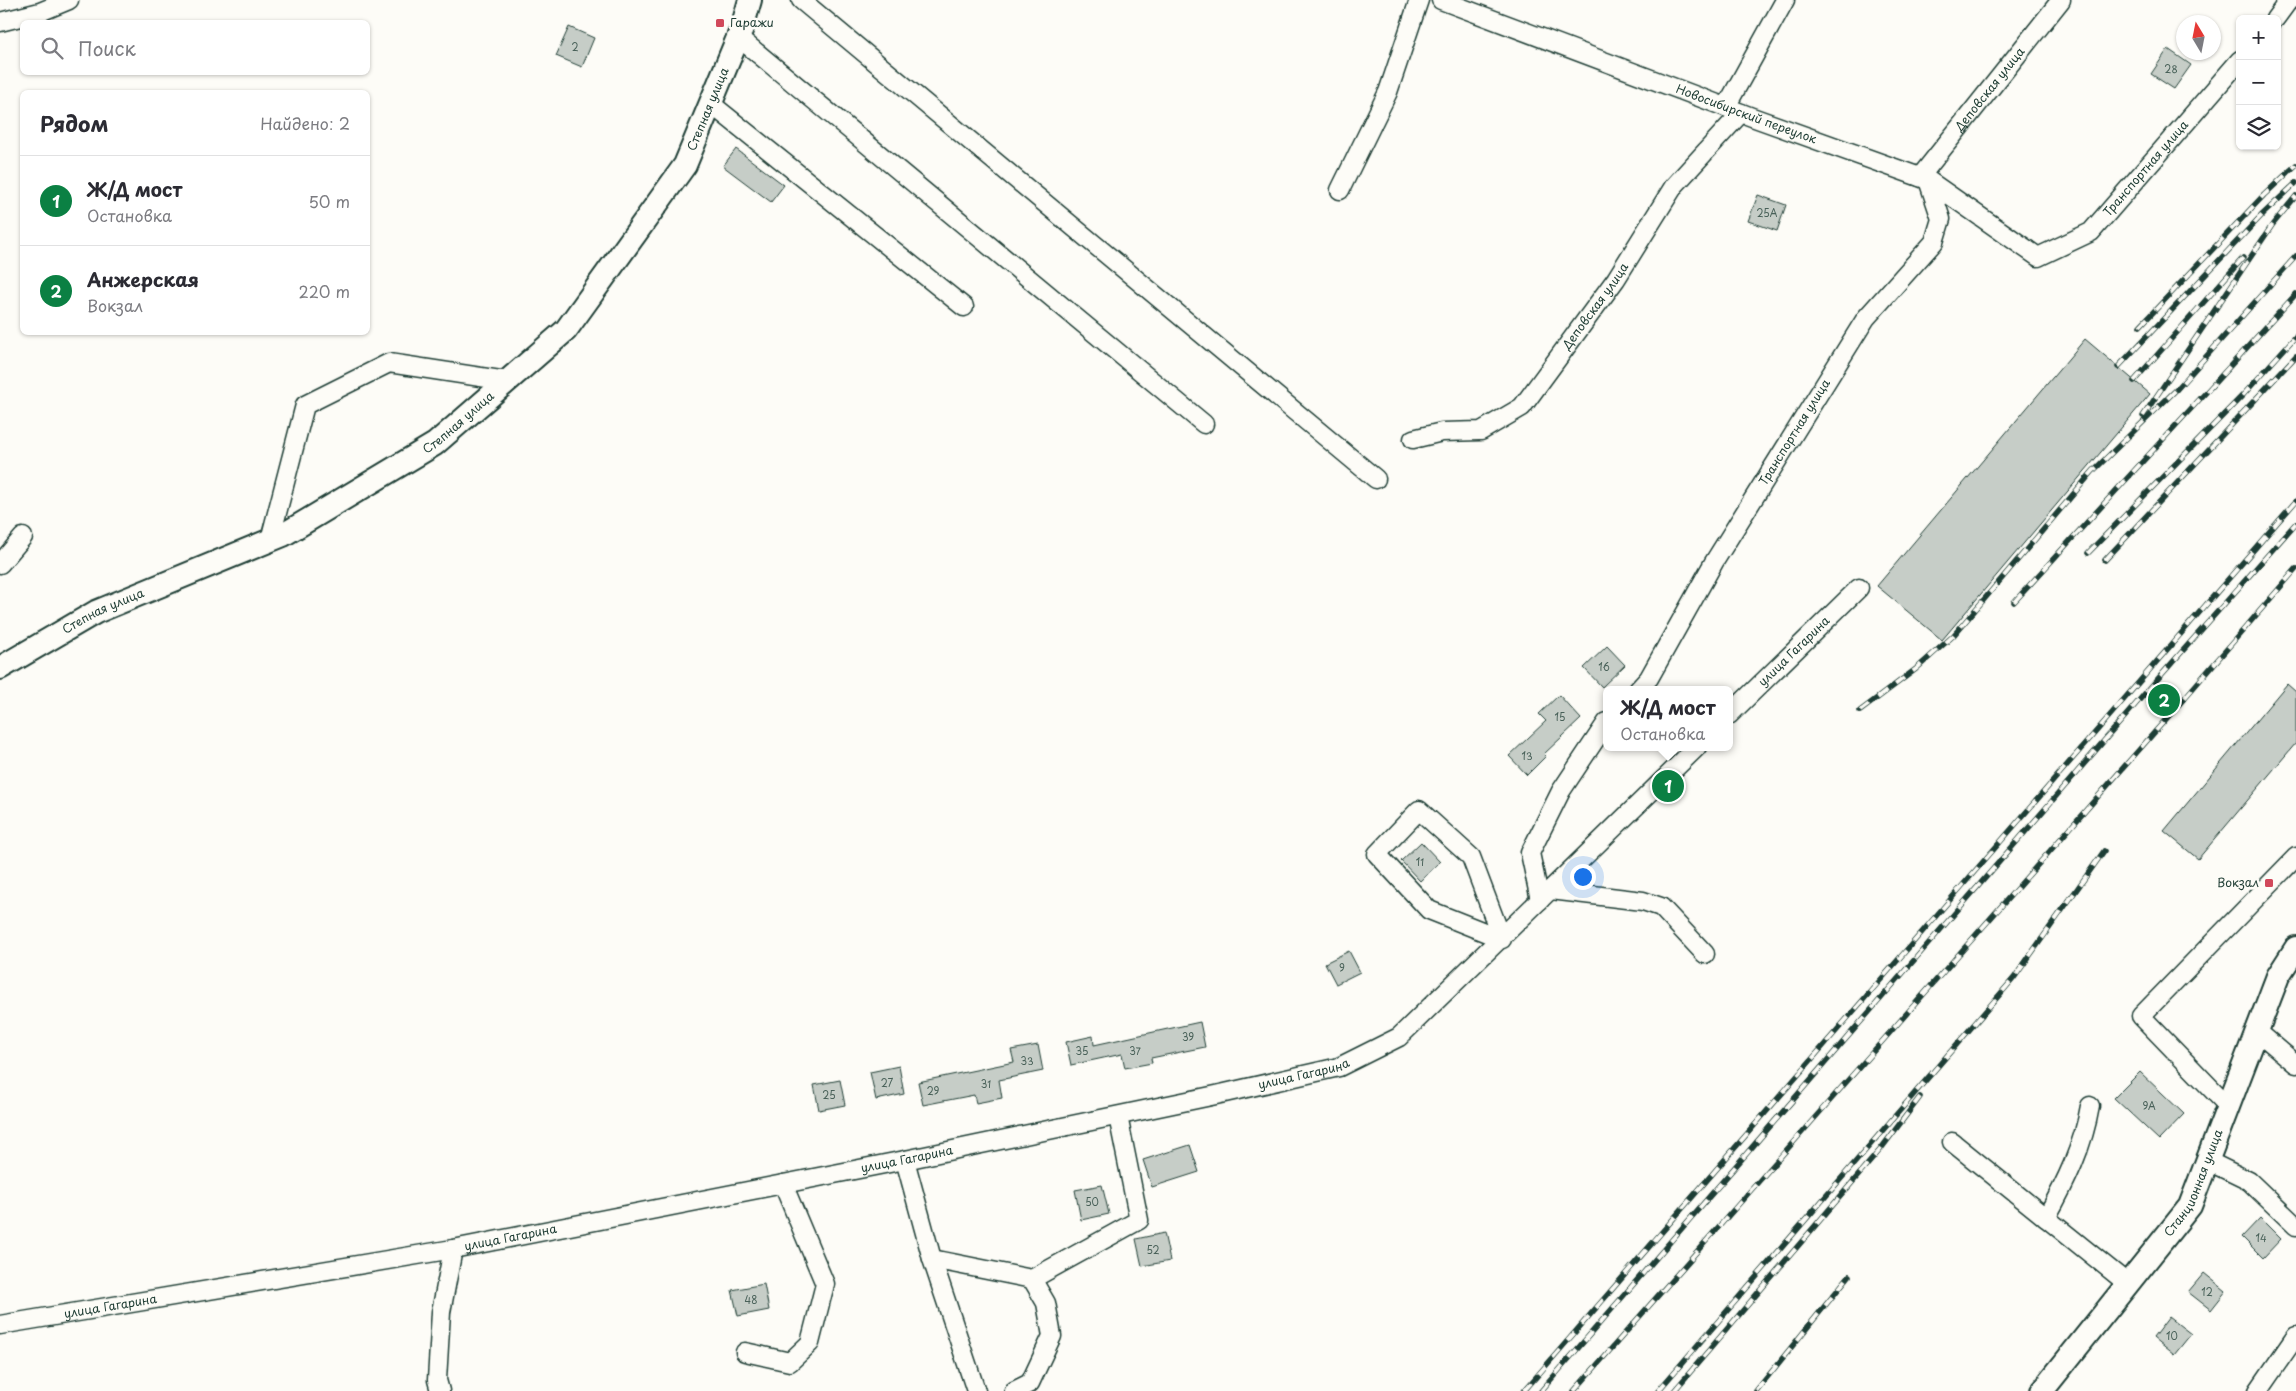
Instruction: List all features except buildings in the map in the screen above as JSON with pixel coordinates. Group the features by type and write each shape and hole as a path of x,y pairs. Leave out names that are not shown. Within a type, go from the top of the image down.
{"main road":[{"name":"Степная улица","path":"0,668 96,612 282,535 434,444 566,330 685,164 738,37 750,0"},
{"name":"Станционная улица","path":"2042,1391 2190,1206 2278,976 2296,948"}],"street":[{"path":"0,22 41,6 70,0"},
{"path":"801,0 1376,479"},
{"path":"1340,190 1388,92 1419,0"},
{"name":"Новосибирский переулок","path":"1441,0 1733,110 1924,179 2038,257"},
{"name":"Деповская улица","path":"1413,439 1442,432 1481,431 1522,407 1616,279 1674,186 1733,110 1785,0"},
{"name":"Деповская улица","path":"1924,179 2060,0"},
{"path":"2278,15 2289,0"},
{"path":"738,37 1204,424"},
{"name":"Транспортная улица","path":"2038,257 2092,232 2236,65"},
{"path":"710,103 964,307"},
{"name":"Транспортная улица","path":"1642,686 1649,678 1714,562 1866,318 1934,242 1941,219 1924,179"},
{"path":"270,540 305,405 389,363 507,381"},
{"path":"0,564 23,537"},
{"name":"улица Гагарина","path":"1733,711 1859,588"},
{"path":"1603,728 1561,791 1530,853 1545,895 1643,901 1661,907 1705,954"},
{"name":"улица Гагарина","path":"0,1326 453,1249 905,1160 1118,1116 1340,1067 1399,1037 1693,751"},
{"path":"1419,810 1471,857 1502,938 1429,910 1377,854 1419,810"},
{"path":"2228,1106 2140,1016 2296,857"},
{"path":"2257,1031 2296,1064"},
{"path":"2046,1218 2070,1175 2086,1127 2090,1106"},
{"path":"932,1259 1032,1279 1140,1220 1118,1116"},
{"path":"1952,1142 2128,1284"},
{"path":"905,1160 932,1259 976,1391"},
{"path":"2208,1161 2249,1181 2296,1226"},
{"path":"745,1352 790,1362 810,1343 825,1284 782,1184"},
{"path":"440,1391 436,1380 442,1312 453,1249"},
{"path":"1014,1391 1030,1384 1052,1336 1046,1303 1032,1279"},
{"path":"2258,1391 2296,1336"}],"railway":[{"path":"2140,326 2264,195 2296,165"},
{"path":"2118,367 2263,214 2296,183"},
{"path":"2143,416 2273,224 2296,196"},
{"path":"1860,711 1916,669 1953,636 2093,471 2177,389 2296,256"},
{"path":"2134,381 2243,258"},
{"path":"2014,602 2296,294"},
{"path":"2088,553 2244,394 2296,336"},
{"path":"2105,560 2296,356"},
{"path":"1524,1391 2296,501"},
{"path":"1541,1391 2148,690 2296,523"},
{"path":"1574,1391 2296,569"},
{"path":"1658,1391 2014,978 2104,851"},
{"path":"1674,1391 1880,1150 1920,1097"},
{"path":"1756,1391 1849,1276"}],"place":[{"name":"Гаражи","path":"720,23"},
{"name":"Анжерская","path":"2164,700"},
{"name":"Ж/Д мост","path":"1668,786"},
{"name":"Вокзал","path":"2269,883"}]}
